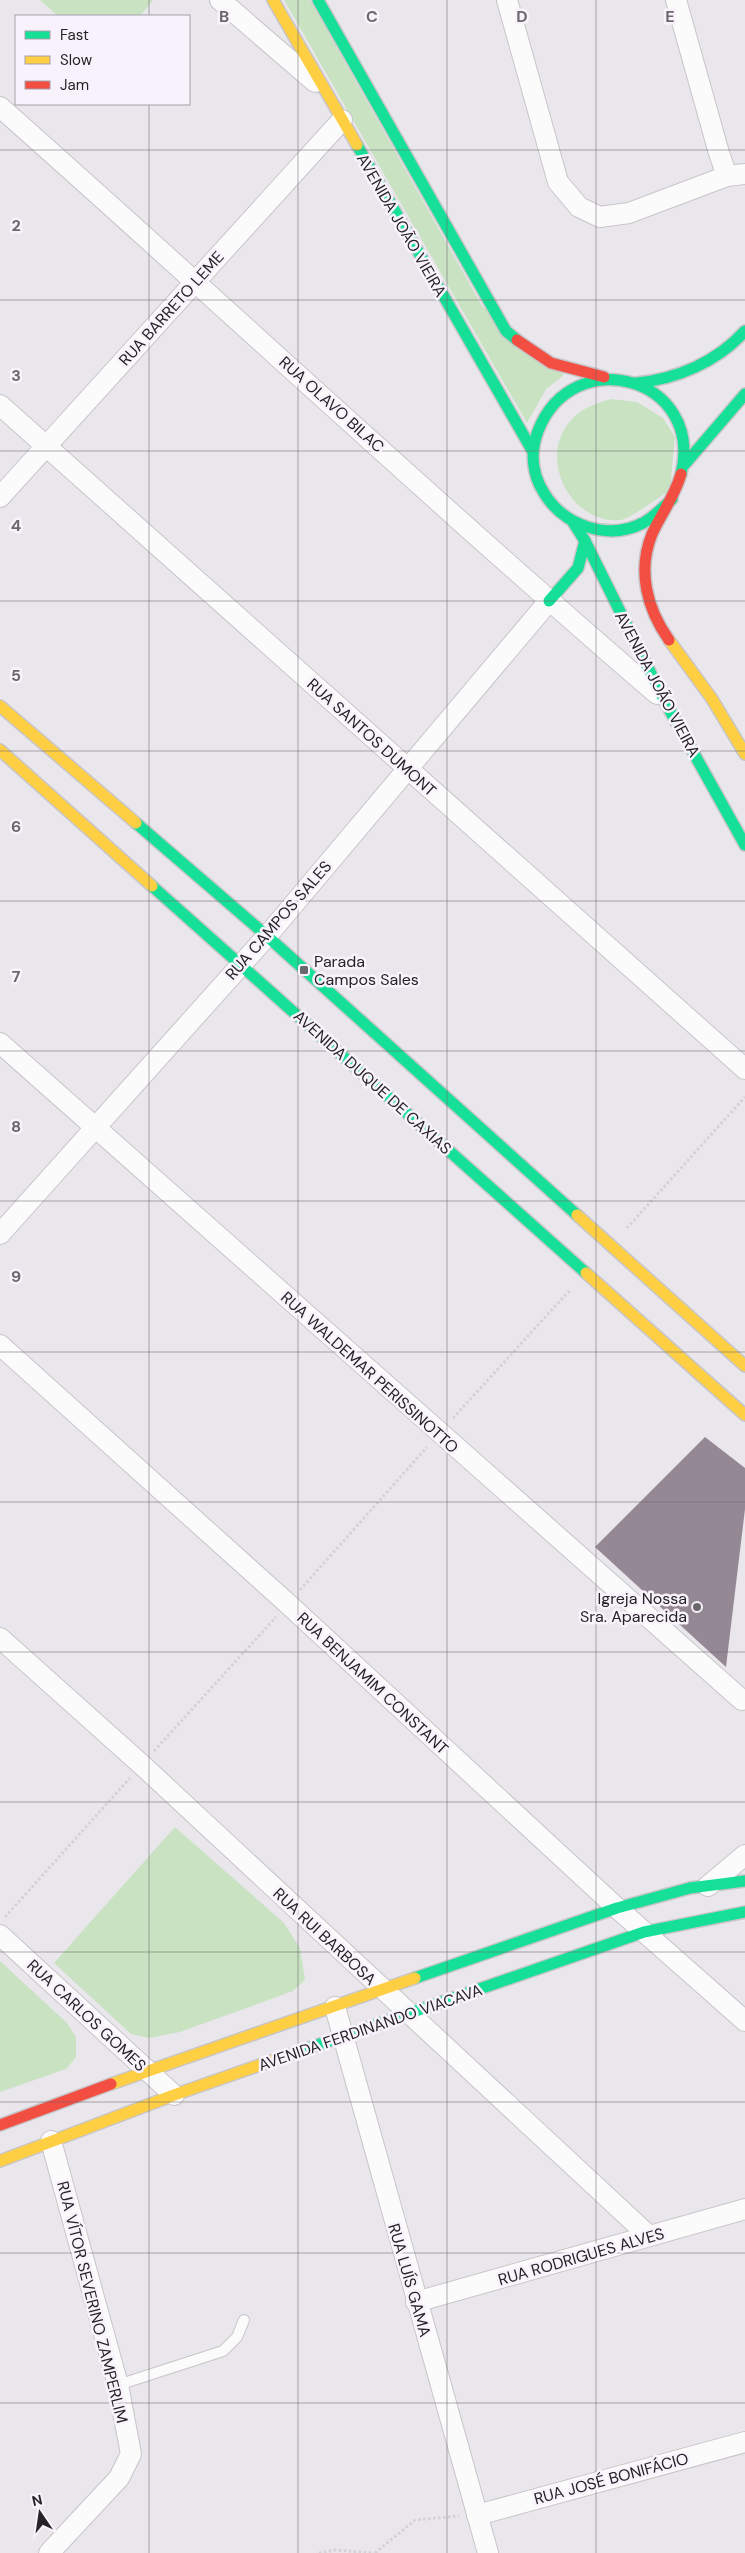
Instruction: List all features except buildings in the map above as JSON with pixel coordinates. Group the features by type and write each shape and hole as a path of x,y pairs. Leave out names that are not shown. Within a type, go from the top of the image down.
{"street":[{"path":"220,0 325,92"},
{"name":"AVENIDA JOÃO VIEIRA","path":"273,0 532,450"},
{"path":"318,0 506,331 530,351 551,363 605,378 636,383 660,381 687,370 719,353 740,338 745,331"},
{"path":"507,0 558,182 579,207 600,217 629,213 736,175 719,153 676,0"},
{"name":"RUA OLAVO BILAC","path":"0,107 196,281 549,601 664,700"},
{"name":"RUA BARRETO LEME","path":"0,497 342,120"},
{"path":"605,378 578,384 554,400 539,423 532,450 536,479 550,504 573,522 594,530 616,531 637,526 656,515 672,499 681,482 686,447 682,430 675,415 664,401 651,390 636,383"},
{"path":"685,464 745,394"},
{"name":"RUA SANTOS DUMONT","path":"0,405 745,1069"},
{"name":"AVENIDA JOÃO VIEIRA","path":"672,499 646,553 644,573 652,610 659,628 708,692 745,754"},
{"name":"AVENIDA JOÃO VIEIRA","path":"573,522 586,541 664,700 745,845"},
{"path":"549,601 578,568 586,541"},
{"name":"RUA CAMPOS SALES","path":"0,1234 266,936 549,601"},
{"path":"0,706 266,936 745,1366"},
{"name":"AVENIDA DUQUE DE CAXIAS","path":"0,750 584,1274 745,1415"},
{"name":"RUA WALDEMAR PERISSINOTTO","path":"0,1043 439,1434 744,1699"},
{"name":"RUA BENJAMIM CONSTANT","path":"0,1344 287,1604 616,1908 745,2021"},
{"name":"RUA RUI BARBOSA","path":"0,1638 142,1765 649,2236"},
{"path":"708,1886 745,1855"},
{"name":"AVENIDA FERDINANDO VIACAVA","path":"0,2125 148,2070 335,2007 616,1908 708,1886 745,1881"},
{"name":"AVENIDA FERDINANDO VIACAVA","path":"0,2161 174,2096 409,2012 644,1932 722,1914 745,1912"},
{"name":"RUA CARLOS GOMES","path":"0,1935 174,2096"},
{"name":"RUA LUÍS GAMA","path":"335,2007 416,2302 488,2553"},
{"name":"RUA VÍTOR SEVERINO ZAMPERLIM","path":"49,2553 119,2478 130,2454 118,2385 52,2141"},
{"name":"RUA RODRIGUES ALVES","path":"416,2302 745,2209"},
{"name":"RUA JOSÉ BONIFÁCIO","path":"477,2515 745,2442"}],"lane":[{"path":"118,2385 223,2351 237,2337 244,2320"}],"path":[{"path":"610,1246 745,1097"},
{"path":"0,1923 584,1274"},
{"path":"319,2553 335,2550 374,2553 415,2520 477,2515"}],"green space":[{"path":"40,0 153,0 141,15 57,15"},
{"path":"284,0 310,0 482,306 564,375 546,389 527,423"},
{"path":"611,399 637,402 663,418 675,437 670,490 638,512 621,520 602,519 586,511 573,499 563,484 558,467 558,449 563,432 574,417 591,406"},
{"path":"175,1827 284,1923 300,1948 305,1980 293,1991 180,2032 149,2038 131,2034 54,1963"},
{"path":"0,1961 67,2023 76,2037 76,2057 66,2069 0,2092"}],"traffic: fast":[{"path":"318,0 506,331 517,340"},
{"path":"357,145 532,450"},
{"path":"636,383 666,378 695,367 722,352 745,331"},
{"path":"672,499 651,518 630,528 616,531 602,530 575,522 553,505 540,486 535,471 533,455 535,439 555,403 578,386 605,380 632,383 656,394 674,414 683,441 681,474"},
{"path":"685,464 745,394"},
{"path":"573,522 585,541 664,700 745,845"},
{"path":"549,601 578,568 585,541"},
{"path":"136,823 267,936 577,1215"},
{"path":"152,886 586,1273"},
{"path":"415,1978 617,1908 690,1888 745,1881"},
{"path":"280,2058 644,1932 745,1912"}],"traffic: slow":[{"path":"273,0 357,145"},
{"path":"669,640 712,699 745,754"},
{"path":"0,706 136,823"},
{"path":"0,750 152,886"},
{"path":"577,1215 745,1366"},
{"path":"586,1273 745,1415"},
{"path":"111,2084 415,1978"},
{"path":"0,2161 174,2095 280,2058"}],"traffic: jam":[{"path":"517,340 551,363 604,377"},
{"path":"669,640 661,628 650,603 645,576 645,562 652,534 675,490 681,474"},
{"path":"0,2125 111,2084"}],"place":[{"name":"Parada Campos Sales","path":"304,970"},
{"name":"Igreja Nossa Sra. Aparecida","path":"697,1607"}]}
